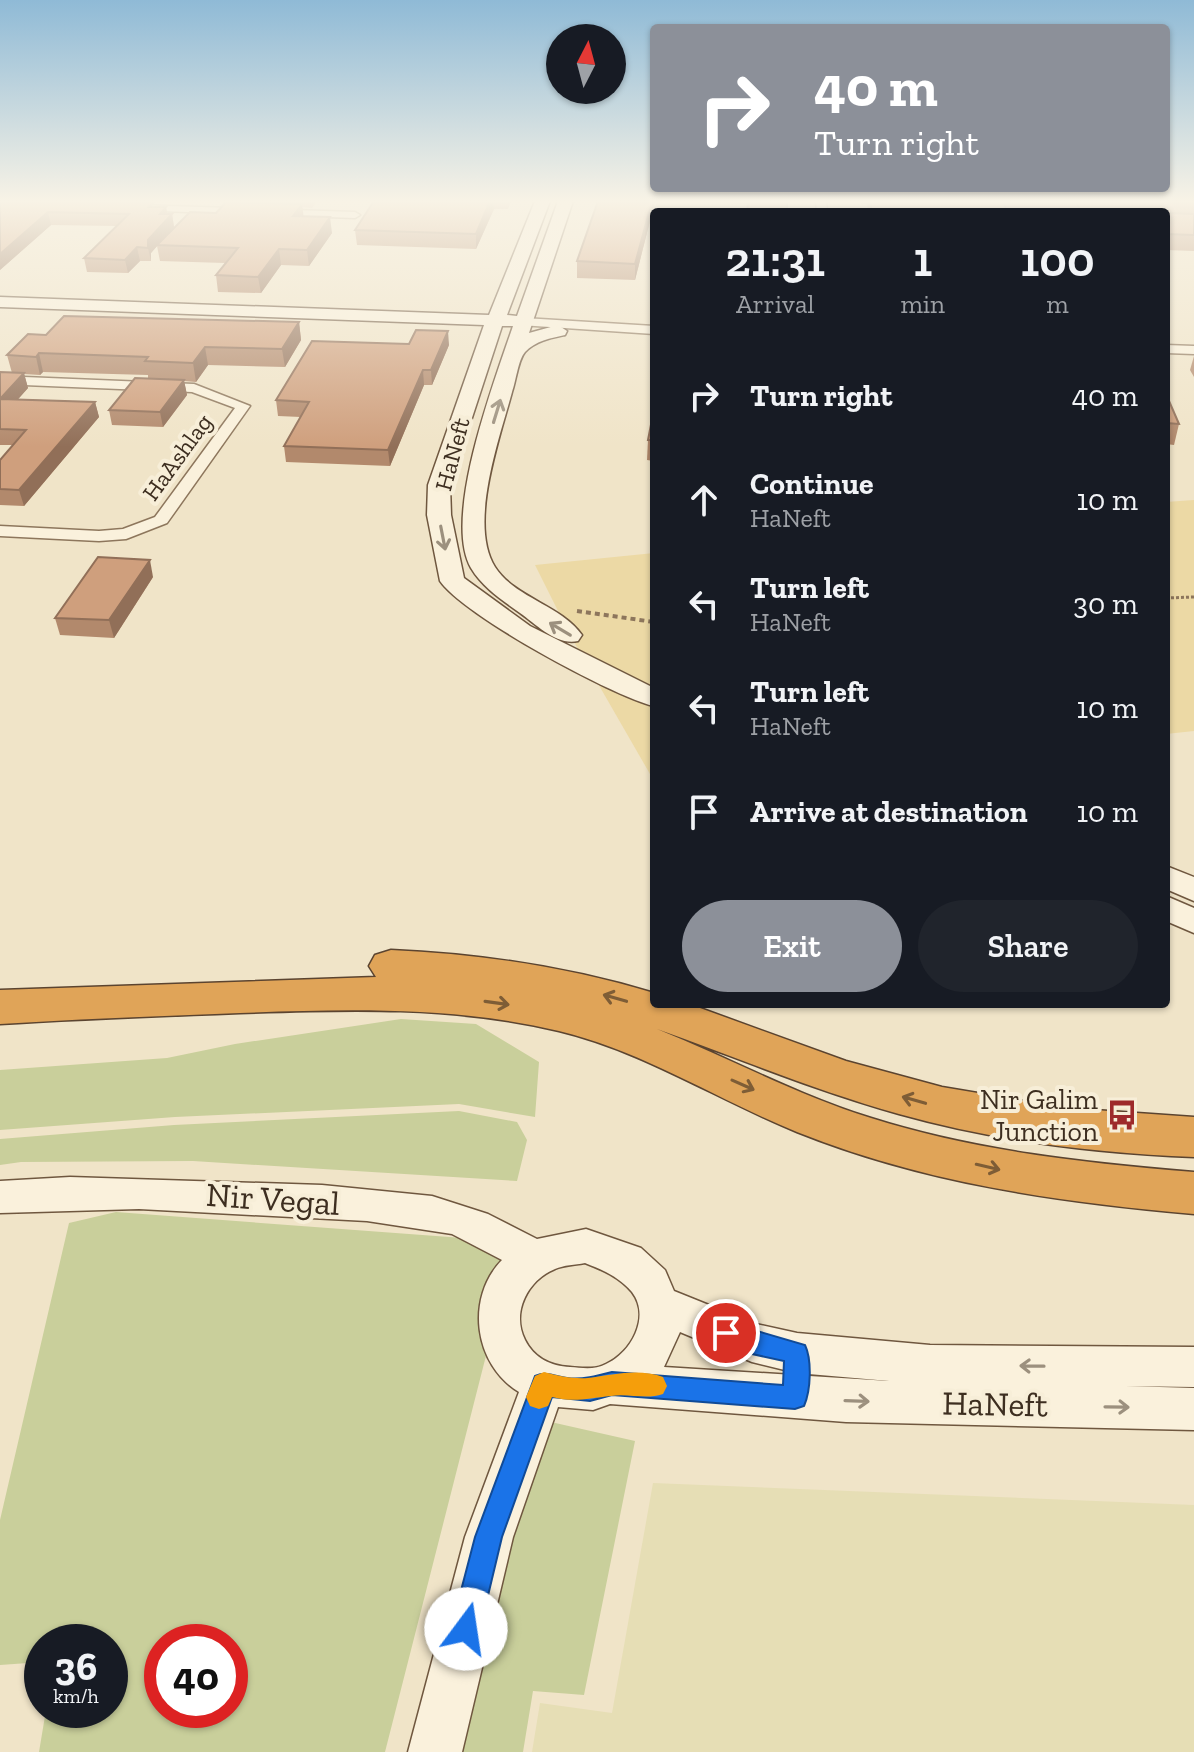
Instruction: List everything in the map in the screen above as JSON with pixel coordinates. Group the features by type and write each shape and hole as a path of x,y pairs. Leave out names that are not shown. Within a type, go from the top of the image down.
{"highway":[{"path":"0,980 346,965 450,967 510,973 644,1006 805,1068 928,1104 1073,1131 1194,1137"},
{"path":"0,1007 351,991 440,996 529,1008 581,1020 651,1043 816,1118 904,1146 997,1169 1119,1187 1194,1193"},
{"path":"1119,1187 1194,1206"}],"street":[{"name":"HaNeft","path":"511,283 439,485 439,515 452,581 521,631 650,696"},
{"name":"HaNeft","path":"538,283 482,460 474,513 476,546 482,566 497,585 520,603 586,645 650,676"},
{"path":"0,311 436,322 504,300"},
{"path":"0,302 436,322 491,333"},
{"path":"436,322 467,336 638,329"},
{"path":"520,334 534,337 558,331 650,330"},
{"path":"1170,349 1194,350"},
{"name":"HaAshlag","path":"0,380 194,388 243,406 161,520 126,534 99,536 0,531"},
{"path":"1170,878 1194,890"},
{"path":"1170,909 1194,922"},
{"name":"Nir Vegal","path":"0,1197 76,1192 164,1193 320,1201 426,1212 457,1219 535,1258"},
{"path":"586,1246 611,1252 634,1264 651,1282 660,1304 661,1328 652,1351 635,1371 612,1384 590,1389 567,1389 544,1384 523,1371 508,1353 498,1333 498,1311 504,1290 517,1272 535,1258 559,1249 586,1246"},
{"name":"HaNeft","path":"660,1304 752,1343 797,1353 930,1365 1194,1367"},
{"path":"795,1397 797,1353"},
{"path":"435,1752 489,1537 544,1384"},
{"name":"HaNeft","path":"612,1384 795,1397 1194,1409"}],"path":[{"path":"1170,598 1194,597"},
{"path":"520,603 650,621"}],"shaded area":[{"path":"653,1483 1194,1505 1194,1752 532,1752 540,1703 612,1713"}],"green space":[{"path":"401,1019 476,1024 539,1062 535,1117 459,1104 175,1117 0,1130 0,1070 167,1058 235,1044"},
{"path":"459,1111 517,1122 527,1140 517,1181 193,1161 21,1162 0,1165 0,1139 174,1125"},
{"path":"116,1212 515,1242 385,1752 39,1752 43,1728 128,1728 128,1624 24,1624 24,1663 0,1665 0,1520 69,1223"},
{"path":"542,1420 635,1441 584,1695 533,1691 523,1752 462,1752"}],"sand":[{"path":"1194,500 1194,731 1170,734 1170,502"},
{"path":"650,553 650,774 570,635 535,565"}],"building":[{"path":"64,316 299,322 282,349 205,347 193,363 145,361 148,357 39,353 36,357 7,355 28,334 46,335"},
{"path":"416,330 448,331 431,370 423,370 388,450 284,446 309,402 276,400 312,341 409,344"},
{"path":"0,372 24,373 0,399"},
{"path":"135,378 184,380 160,412 109,410"},
{"path":"0,399 95,402 19,490 0,489 0,460 26,430 0,429"},
{"path":"1170,403 1179,424 1170,423"},
{"path":"98,557 150,560 109,620 55,618"}],"slow traffic":[{"path":"539,1397 544,1384 567,1389 590,1389 612,1384 654,1386"}],"place":[{"name":"Nir Galim Junction","path":"1122,1115"}],"route":[{"path":"466,1629 489,1537 544,1384 567,1389 590,1389 612,1384 675,1386 795,1397 797,1353 752,1343 726,1333"}]}
